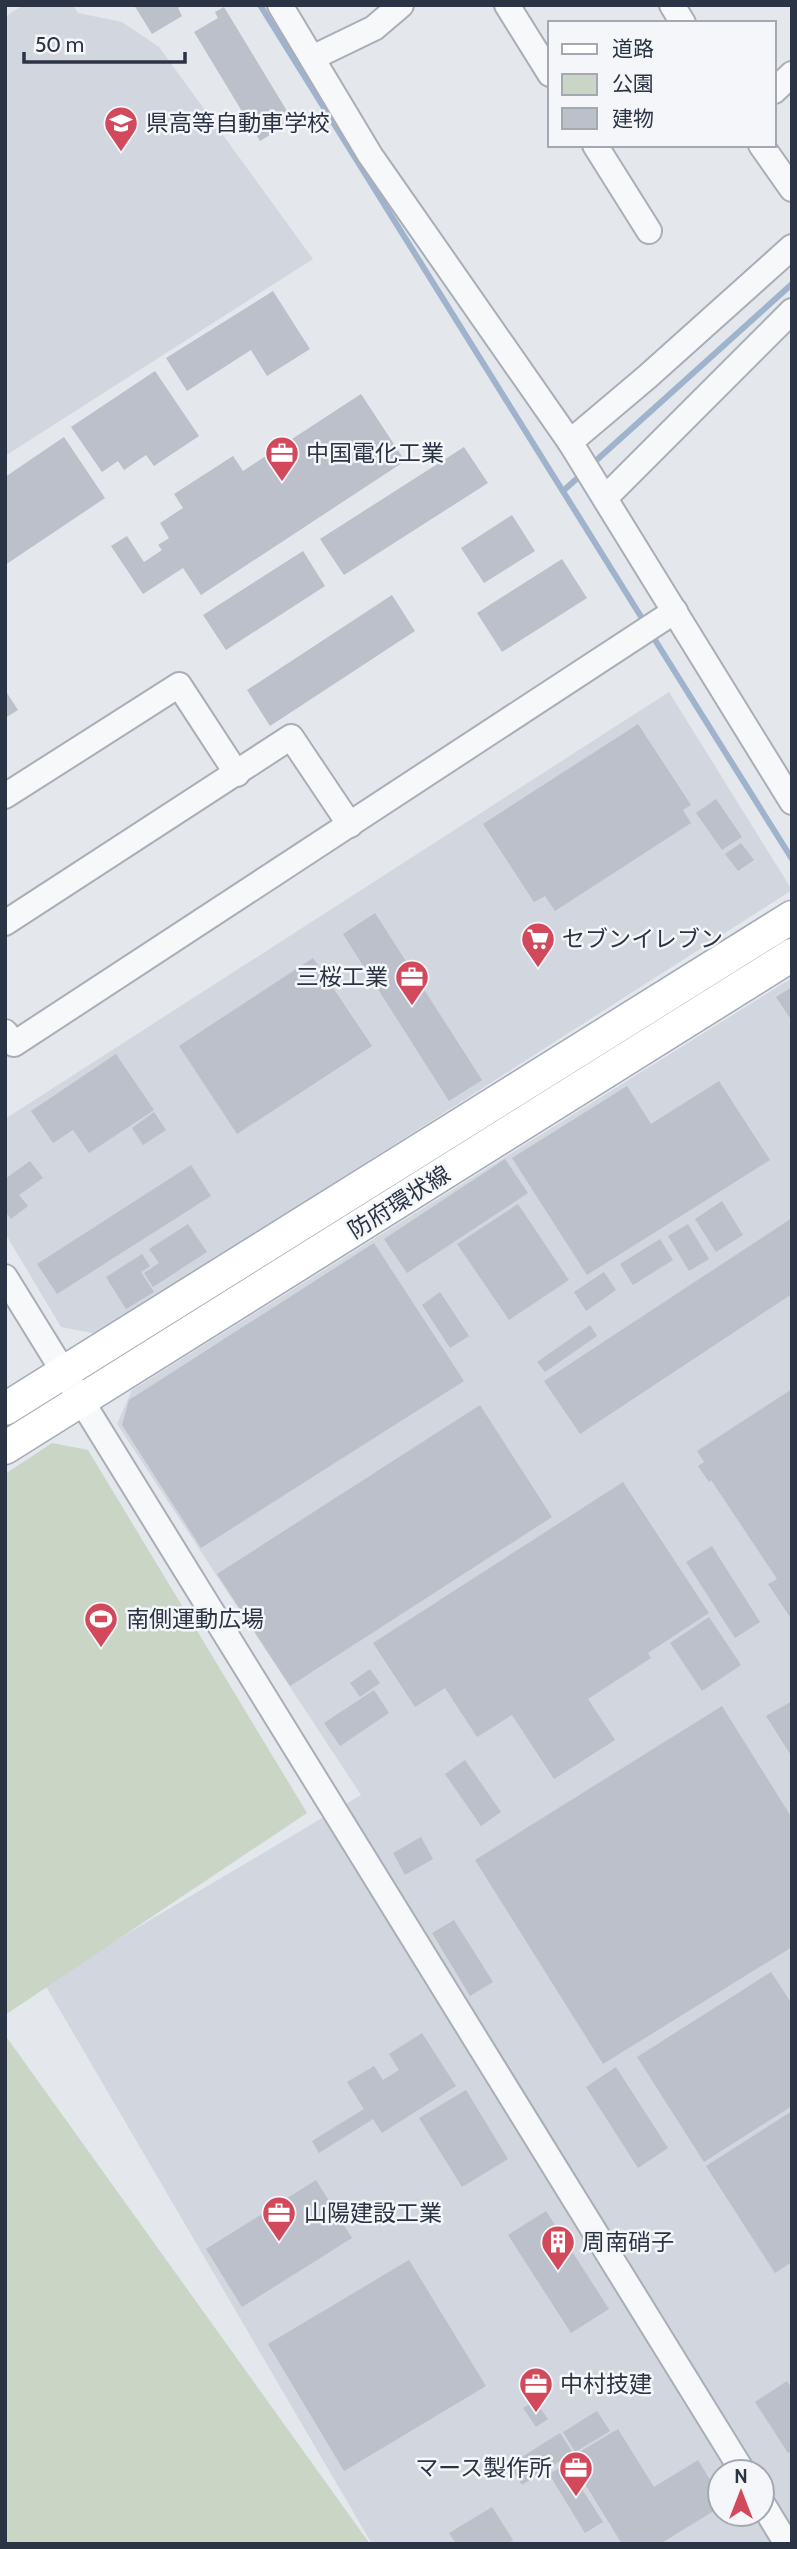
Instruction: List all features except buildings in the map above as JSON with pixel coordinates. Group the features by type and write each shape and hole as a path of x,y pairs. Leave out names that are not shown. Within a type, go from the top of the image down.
{"main road":[{"name":"防府環状線","path":"5,1409 792,917"},
{"name":"防府環状線","path":"5,1448 792,956"}],"street":[{"path":"280,5 370,155 570,442 792,802"},
{"path":"312,58 374,28 401,5"},
{"path":"507,5 548,71"},
{"path":"672,5 682,21"},
{"path":"776,89 792,75"},
{"path":"596,147 649,231"},
{"path":"762,147 792,189"},
{"path":"570,442 792,247"},
{"path":"605,498 792,311"},
{"path":"5,1032 14,1044 675,611"},
{"path":"5,796 179,685 237,774"},
{"path":"5,923 291,737 350,825"},
{"path":"5,1277 734,2458"},
{"path":"776,2526 787,2544"}],"shaded area":[{"name":"県高等自動車学校","path":"23,5 73,5 78,13 122,22 159,47 313,259 5,456 5,17"},
{"path":"669,692 792,890 98,1334 61,1327 5,1233 5,1119"},
{"path":"792,978 792,2544 372,2544 44,1983 361,1795 117,1424 132,1390"}],"green space":[{"name":"南側運動広場","path":"52,1443 88,1450 307,1813 5,2015 5,1474"},
{"path":"5,2035 370,2544 5,2544"}],"waterway":[{"path":"260,5 645,623"},
{"path":"590,466 792,284"},
{"path":"563,491 582,474"},
{"path":"650,632 792,859"}],"place":[{"name":"県高等自動車学校","path":"121,153"},
{"name":"中国電化工業","path":"282,483"},
{"name":"セブンイレブン","path":"538,969"},
{"name":"三桜工業","path":"412,1007"},
{"name":"南側運動広場","path":"101,1649"},
{"name":"山陽建設工業","path":"279,2243"},
{"name":"周南硝子","path":"558,2272"},
{"name":"中村技建","path":"536,2414"},
{"name":"マース製作所","path":"576,2498"}]}
